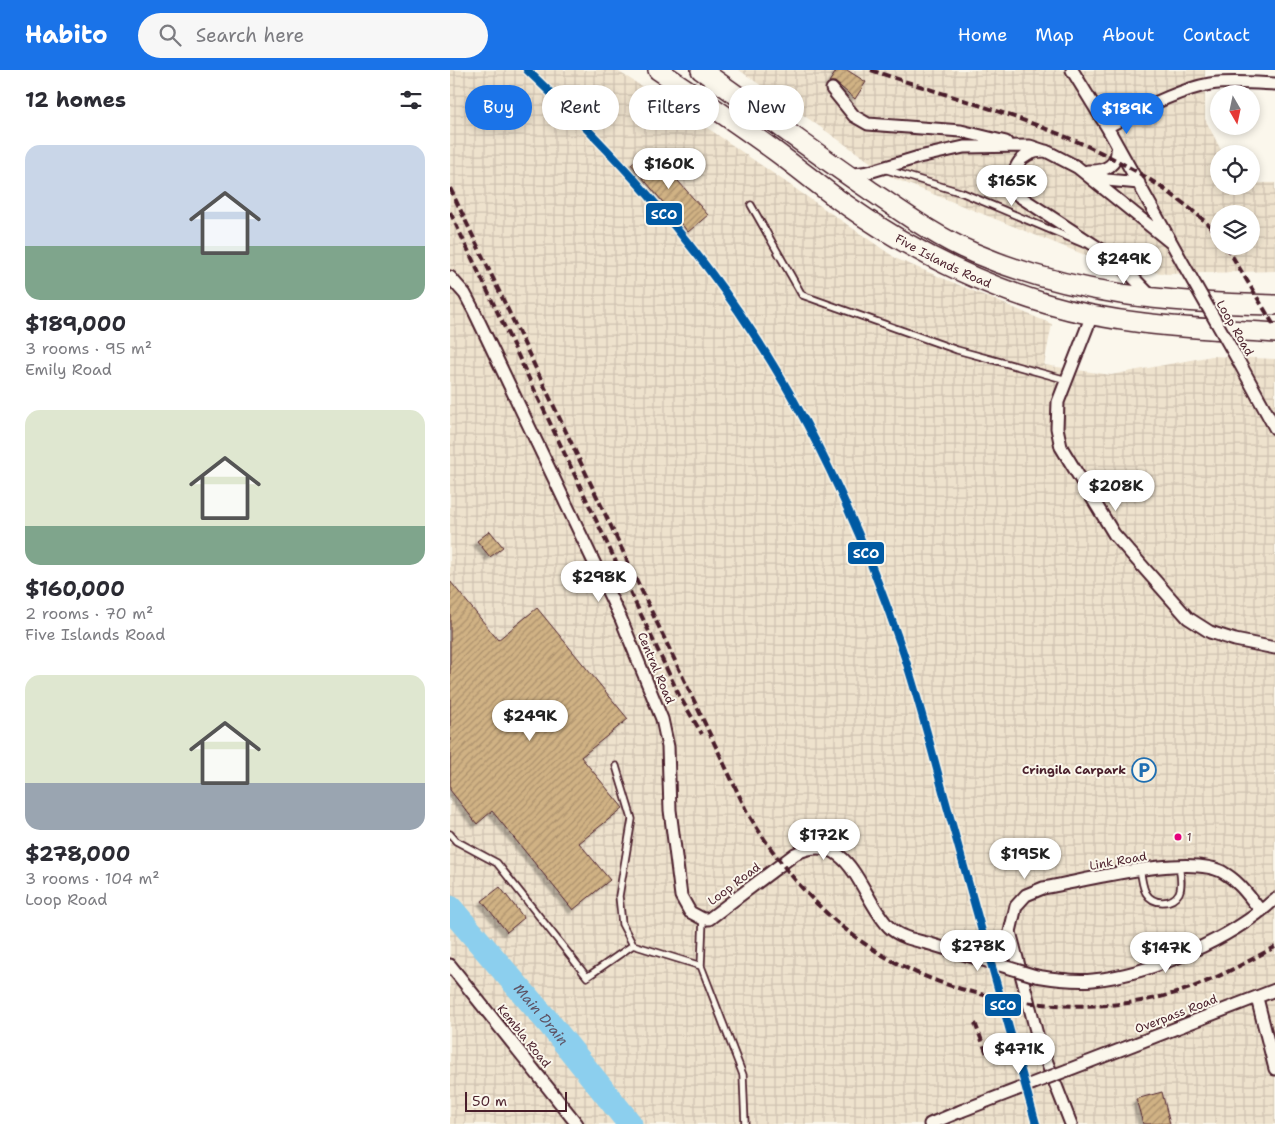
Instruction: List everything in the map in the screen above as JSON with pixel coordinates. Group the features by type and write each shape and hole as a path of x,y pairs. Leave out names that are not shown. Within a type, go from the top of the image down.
{"main road":[{"name":"Five Islands Road","path":"658,70 779,154 841,201 927,255 958,271 1048,304 1092,315 1153,325 1275,333"},
{"name":"Five Islands Road","path":"701,70 926,228 973,253 1004,265 1075,286 1156,300 1275,305"}],"street":[{"name":"Loop Road","path":"1072,70 1117,144 1275,428"},
{"path":"1107,127 1134,113 1204,86 1227,83 1275,84"},
{"path":"832,89 851,112 863,122 876,126 961,131 1030,146"},
{"path":"933,129 950,132 985,148"},
{"path":"1080,168 1100,171 1111,166 1116,157 1117,144"},
{"name":"Loop Road","path":"848,175 964,147 1030,146 1048,152 1080,168 1170,242"},
{"path":"1048,152 1033,153 1019,161 1013,175 1016,191 1031,205 1056,218 1120,262 1156,300"},
{"path":"1080,168 1107,180 1138,183"},
{"name":"Central Road","path":"450,277 465,294 474,311 621,619 662,719 668,747 670,810 681,896 690,912 703,919"},
{"path":"1092,315 1058,402 1057,428 1061,447 1114,534 1188,618 1210,632 1235,640 1275,648"},
{"name":"Loop Road","path":"703,919 709,919 716,915 795,854 821,847 831,849 846,860 874,908 890,928 898,934 1036,976 1052,979 1091,980 1135,972 1205,945 1261,911 1275,899"},
{"name":"Link Road","path":"1071,1124 1039,1042 1010,932 1013,913 1020,901 1033,891 1140,870 1179,865 1202,866 1223,872 1236,882 1261,911"},
{"name":"Kembla Road","path":"450,965 577,1124"},
{"name":"Overpass Road","path":"930,1124 1275,990"},
{"path":"1257,998 1275,1069"}],"lane":[{"path":"882,168 963,193 1105,252"},
{"path":"751,205 802,295 957,350 1067,380"},
{"path":"616,766 632,819 619,896 622,924 633,945 701,966"},
{"path":"450,834 456,841 496,863 587,977 633,945"},
{"path":"1140,870 1148,896 1152,900 1163,902 1170,901 1179,892 1181,886 1179,865"},
{"path":"703,919 701,966 743,1074 745,1124"}],"shaded area":[{"path":"450,70 616,70 640,85 629,85 629,130 710,130 897,259 1052,324 1044,365 1111,375 1212,356 1275,359 1275,1124 450,1124"},
{"path":"739,70 1205,70 1205,119 1210,129 1210,135 1213,135 1218,145 1210,145 1210,195 1260,195 1260,183 1275,183 1275,271 1167,274 1110,265 893,178 804,116 804,85 760,85"}],"building":[{"path":"837,70 847,70 866,82 855,99 835,82 829,82"},
{"path":"649,148 708,215 688,232 631,164"},
{"path":"490,531 503,547 490,557 477,541"},
{"path":"450,581 498,640 537,608 628,719 581,757 623,808 579,843 610,880 573,910 492,811 477,824 450,790"},
{"path":"500,887 524,918 507,932 482,901"},
{"path":"1162,1092 1170,1124 1143,1124 1136,1099"}],"waterway":[{"name":"Main Drain","path":"450,908 549,1023 630,1124"}],"railway":[{"path":"871,70 1027,121 1102,153 1137,172 1171,194 1210,227"},
{"path":"450,188 747,812 773,852 802,887 832,918 866,944 902,966 942,983 985,995 1050,1005 1118,1004 1168,995 1210,980 1275,947"},
{"path":"450,212 680,697 702,734"},
{"path":"1231,255 1275,327"},
{"path":"975,1023 987,1054"}],"transit line":[{"name":"SCO","path":"527,70 619,162 676,227 753,333 798,407 818,445 855,524 887,605 908,668 1036,1124"}],"place":[{"name":"Cringila Carpark","path":"1144,770"},
{"name":"1","path":"1178,837"}]}
